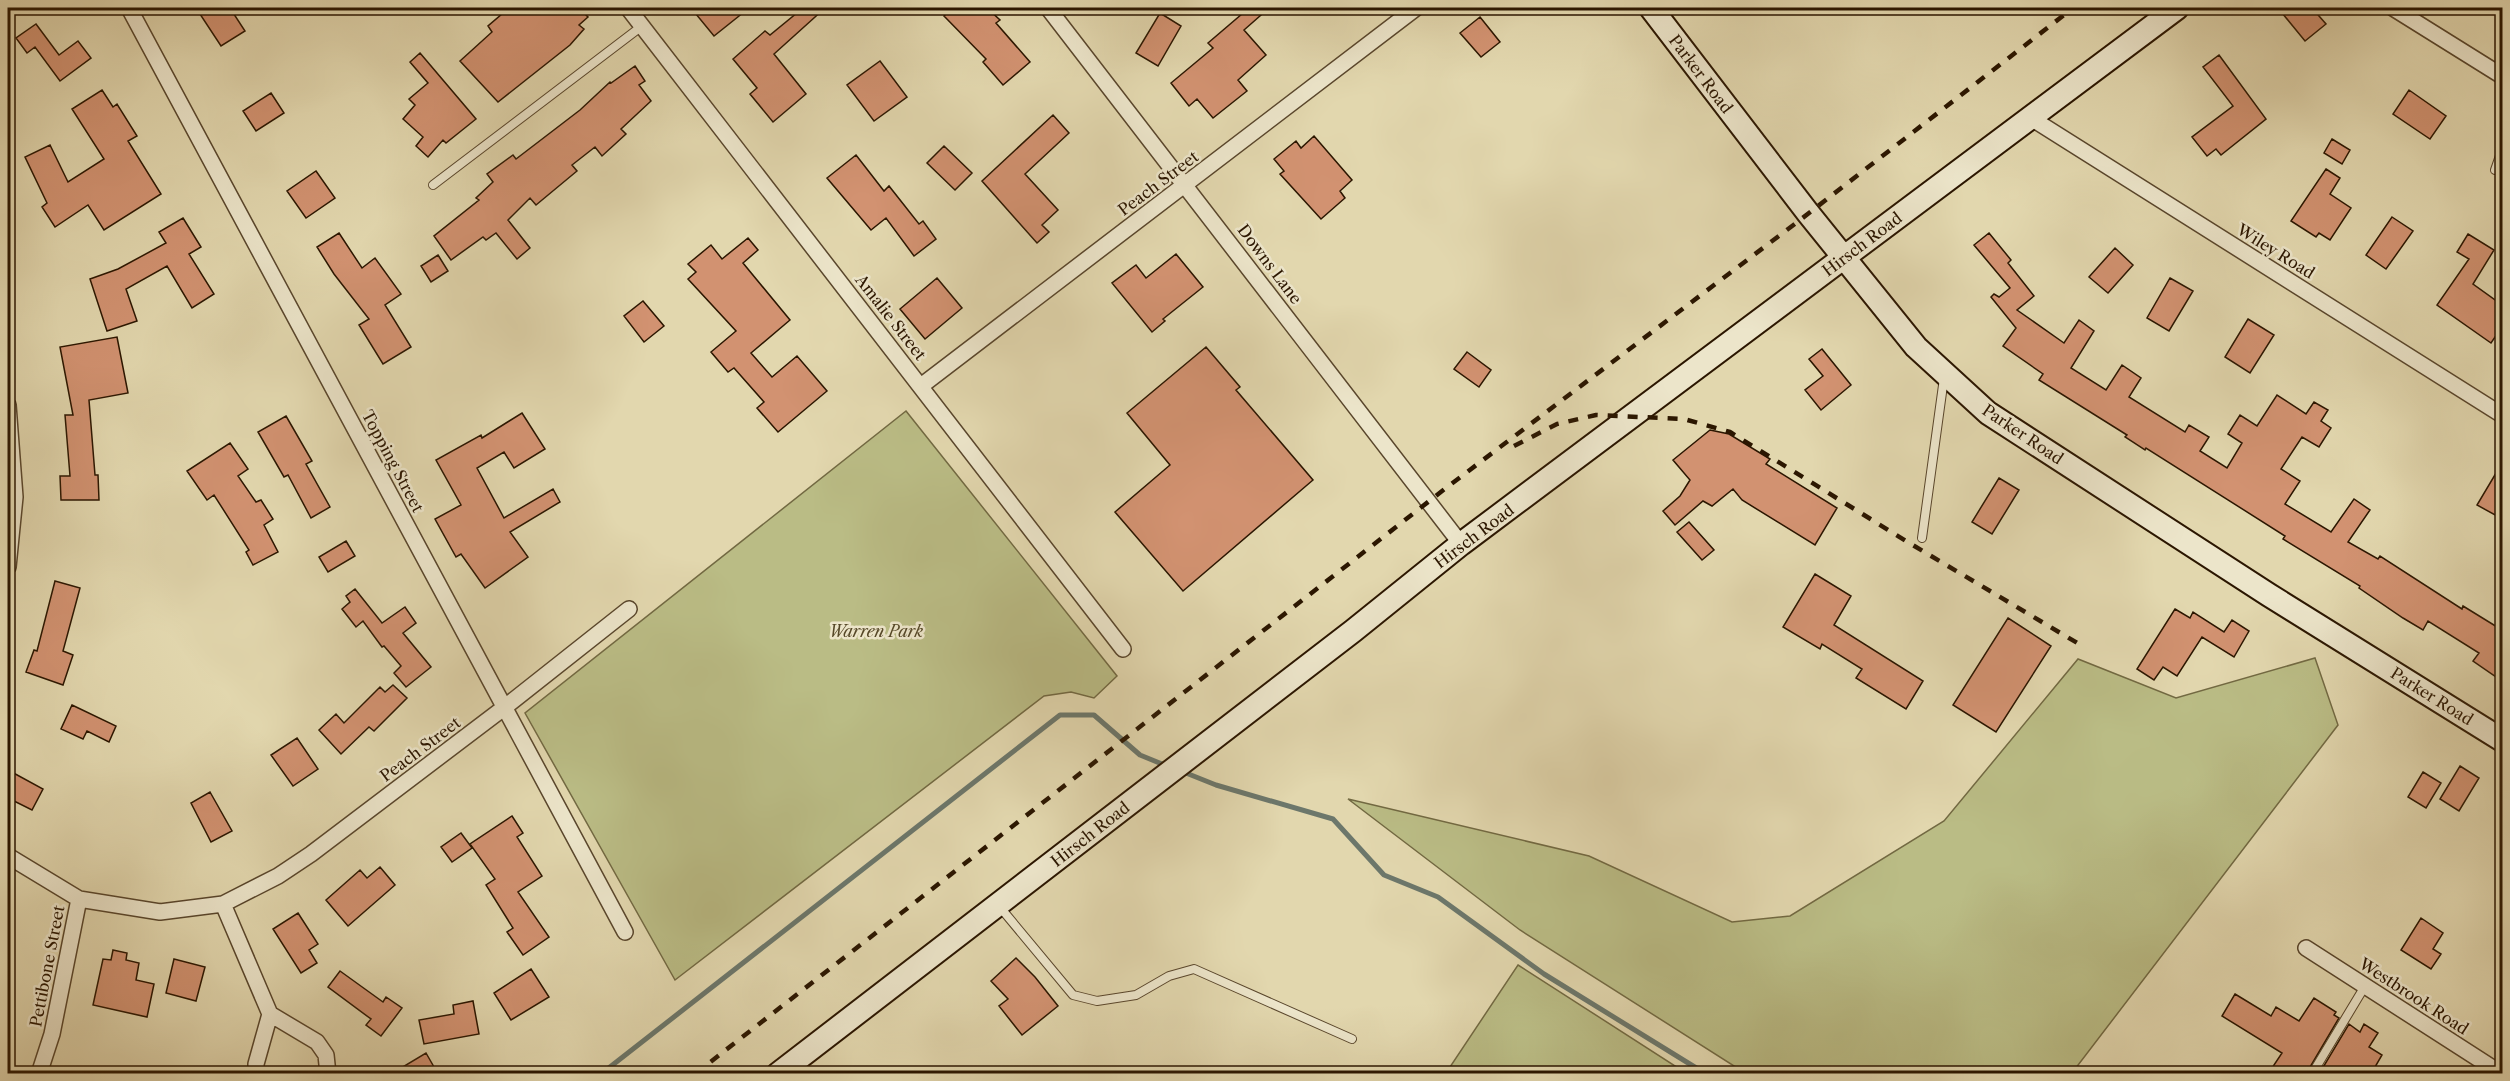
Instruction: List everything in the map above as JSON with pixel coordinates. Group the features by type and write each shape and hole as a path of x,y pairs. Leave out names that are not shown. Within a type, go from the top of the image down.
{"main road":[{"name":"Parker Road","path":"1651,8 1843,258 1916,347 1988,413 2269,595 2502,740"},
{"name":"Hirsch Road","path":"778,1074 1161,780 1461,544 2177,8"}],"street":[{"name":"Topping Street","path":"129,8 625,932"},
{"name":"Amalie Street","path":"628,8 1123,649"},
{"name":"Downs Lane","path":"1048,8 1186,184 1461,544"},
{"name":"Peach Street","path":"921,386 1416,8"},
{"path":"2393,8 2502,76"},
{"name":"Wiley Road","path":"2031,118 2502,415"},
{"path":"8,405 15,497 8,567"},
{"name":"Peach Street","path":"79,899 160,912 223,904 278,876 311,854 505,707 629,609"},
{"path":"8,856 79,899"},
{"name":"Pettibone Street","path":"39,1074 52,1034 79,899"},
{"path":"223,904 270,1014 317,1042 326,1055 328,1074"},
{"name":"Westbrook Road","path":"2306,948 2502,1074"},
{"path":"256,1074 256,1064 270,1014"}],"lane":[{"path":"433,184 642,26"},
{"path":"2495,170 2502,150"},
{"path":"1922,537 1944,373"},
{"path":"998,904 1073,995 1097,1001 1136,995 1169,976 1194,969 1352,1039"},
{"path":"2312,1074 2365,986"}],"green space":[{"name":"Warren Park","path":"906,411 1117,676 1094,698 1071,692 1044,696 675,980 525,713"},
{"path":"2315,658 2338,725 2072,1073 1745,1073 1520,930 1348,799 1589,856 1732,922 1790,916 1944,821 2078,659 2176,698"},
{"path":"1518,965 1686,1073 1446,1073"}],"building":[{"path":"196,8 230,8 245,31 221,46"},
{"path":"509,8 579,8 588,17 579,25 584,29 570,45 498,102 460,61 492,32 488,26"},
{"path":"691,8 749,8 714,36"},
{"path":"803,8 825,8 774,54 806,94 773,122 750,94 757,88 733,59 765,31 770,35"},
{"path":"952,8 987,8 1000,20 996,23 1030,62 1003,85 983,62 986,59 944,16"},
{"path":"1249,8 1269,8 1244,30 1266,55 1238,80 1247,91 1213,118 1197,99 1189,106 1171,83 1213,48 1208,43"},
{"path":"2278,8 2312,8 2326,24 2305,41"},
{"path":"1160,13 1181,26 1158,66 1136,53"},
{"path":"1480,17 1500,42 1481,57 1460,33"},
{"path":"36,24 59,55 78,41 91,58 60,81 35,47 27,53 16,38"},
{"path":"420,53 476,119 446,143 443,140 428,157 416,146 423,137 403,119 415,105 409,99 428,83 410,62"},
{"path":"2219,55 2266,119 2221,155 2216,149 2207,156 2192,137 2233,106 2203,67"},
{"path":"880,61 907,97 874,121 847,85"},
{"path":"635,66 645,81 639,85 651,101 621,129 626,134 602,156 595,147 572,165 577,171 536,205 530,198 508,220 530,248 517,259 496,233 486,240 483,237 451,260 434,236 479,200 476,198 493,182 487,174 513,155 516,159 580,110 610,82"},
{"path":"102,90 113,107 117,104 137,136 128,141 161,194 104,230 88,205 55,227 42,207 47,203 25,157 50,145 68,182 104,159 72,109"},
{"path":"2409,90 2446,116 2430,139 2393,114"},
{"path":"271,93 284,113 256,131 243,111"},
{"path":"1053,115 1069,133 1025,174 1058,210 1042,225 1049,232 1037,243 982,181"},
{"path":"1314,136 1352,180 1340,191 1345,198 1321,219 1280,174 1284,171 1274,159 1296,141 1301,148"},
{"path":"2332,139 2350,150 2342,164 2324,153"},
{"path":"944,146 972,173 955,190 927,163"},
{"path":"856,155 884,191 889,186 919,224 923,221 936,239 914,256 886,218 871,230 827,178"},
{"path":"2326,169 2340,178 2330,194 2351,208 2330,240 2319,233 2316,237 2291,221"},
{"path":"316,171 335,198 306,218 287,191"},
{"path":"2392,217 2413,231 2386,269 2366,255"},
{"path":"183,218 201,247 189,254 214,294 192,308 167,266 126,289 137,321 107,331 90,279 118,269 166,243 159,232"},
{"path":"339,233 362,268 375,258 401,294 385,305 411,347 383,364 359,325 369,319 334,274 317,247"},
{"path":"1989,233 2011,260 2008,263 2034,296 2017,310 2064,343 2079,320 2094,331 2071,368 2106,390 2122,365 2141,378 2129,397 2185,432 2189,425 2209,437 2200,451 2227,468 2242,443 2228,434 2240,415 2257,426 2277,395 2306,414 2314,402 2328,410 2321,421 2331,428 2319,447 2302,437 2281,469 2300,481 2285,504 2331,532 2354,499 2370,510 2348,542 2378,559 2380,556 2462,609 2463,606 2502,630 2502,681 2473,661 2479,653 2428,621 2423,630 2403,618 2359,588 2360,586 2283,539 2285,536 2146,448 2145,450 2125,437 2127,435 2039,380 2043,374 2003,346 2016,328 1991,297 1994,294 1999,297 2010,288 1974,245"},
{"path":"2468,234 2494,250 2473,284 2502,305 2502,342 2495,337 2491,343 2437,305 2469,259 2457,252"},
{"path":"748,238 758,250 743,263 790,320 751,353 772,377 797,356 827,391 778,432 757,408 764,402 734,368 728,372 711,352 736,331 688,279 696,272 688,264 711,245 722,259"},
{"path":"2115,248 2133,265 2108,293 2089,277"},
{"path":"1176,254 1203,287 1163,319 1165,321 1152,332 1112,283 1136,265 1146,278"},
{"path":"438,255 448,271 431,282 421,266"},
{"path":"937,278 962,308 925,339 900,309"},
{"path":"2170,278 2193,291 2169,331 2147,318"},
{"path":"643,301 664,326 644,342 624,316"},
{"path":"2248,319 2274,335 2250,373 2225,357"},
{"path":"117,337 128,393 89,400 99,500 61,500 60,476 70,476 65,415 73,415 60,347"},
{"path":"1206,347 1240,387 1236,390 1313,480 1183,591 1115,512 1170,465 1127,413"},
{"path":"1822,349 1851,385 1821,410 1805,390 1823,376 1809,359"},
{"path":"1467,352 1491,370 1479,387 1454,369"},
{"path":"522,413 545,449 514,468 504,452 477,468 504,518 553,489 560,502 510,532 528,557 485,588 461,554 456,557 435,519 461,505 436,460 481,435 482,438"},
{"path":"286,416 312,461 306,464 330,507 311,518 288,475 284,477 258,432"},
{"path":"1710,430 1729,434 1770,459 1766,464 1837,508 1815,545 1742,500 1733,489 1712,506 1703,501 1675,525 1663,511 1680,496 1690,480 1673,460"},
{"path":"230,443 248,469 238,476 256,502 261,500 273,519 264,525 278,552 253,565 246,552 249,550 214,495 207,500 187,471"},
{"path":"2502,463 2502,507 2497,516 2477,505"},
{"path":"1999,478 2019,490 1992,534 1972,522"},
{"path":"1689,522 1714,550 1702,560 1677,532"},
{"path":"346,541 355,556 328,572 319,557"},
{"path":"1815,574 1851,596 1834,625 1923,681 1906,709 1856,678 1862,669 1822,644 1820,649 1783,627"},
{"path":"55,581 80,588 63,651 73,655 63,685 26,672 34,650 37,651"},
{"path":"355,589 382,623 405,607 416,623 403,633 431,667 406,687 394,673 401,666 384,646 382,647 363,621 356,627 342,609 350,602 346,596"},
{"path":"2175,609 2190,618 2193,612 2224,632 2232,620 2249,631 2234,657 2202,637 2177,676 2163,667 2154,680 2137,669"},
{"path":"2008,618 2051,646 1996,732 1953,705"},
{"path":"393,685 407,698 374,731 369,727 341,754 319,730 336,714 344,723 380,687 385,692"},
{"path":"72,705 116,726 109,742 87,731 83,739 61,729"},
{"path":"297,738 318,769 293,786 271,755"},
{"path":"2460,766 2479,778 2459,811 2440,799"},
{"path":"8,770 43,789 32,810 8,798"},
{"path":"2423,772 2441,783 2426,808 2408,797"},
{"path":"210,792 232,831 211,842 191,803"},
{"path":"512,816 523,833 517,837 542,876 518,892 549,937 523,955 507,932 513,928 486,885 495,879 470,844"},
{"path":"461,833 472,848 452,862 441,847"},
{"path":"380,867 395,885 348,926 326,900 360,870 367,878"},
{"path":"298,913 318,944 309,950 317,963 301,973 273,929"},
{"path":"2421,918 2443,933 2433,949 2441,954 2431,969 2401,950"},
{"path":"113,950 127,953 126,960 139,963 136,980 154,984 147,1017 93,1005 103,959 111,960"},
{"path":"1016,958 1058,1006 1022,1035 999,1006 1008,999 991,981"},
{"path":"174,959 205,967 196,1001 166,993"},
{"path":"531,969 549,997 511,1020 494,993"},
{"path":"340,971 383,1002 386,997 402,1008 381,1036 366,1025 371,1019 328,987"},
{"path":"2235,994 2271,1016 2276,1007 2299,1021 2314,998 2336,1012 2334,1015 2339,1018 2306,1074 2268,1074 2282,1053 2222,1016"},
{"path":"473,1001 479,1034 424,1044 419,1020 454,1014 453,1005"},
{"path":"2349,1024 2360,1032 2364,1024 2378,1033 2369,1047 2382,1055 2371,1074 2319,1074"},
{"path":"426,1053 438,1074 391,1074"}],"waterway":[{"path":"601,1074 1060,715 1094,715 1140,755 1167,766"},
{"path":"1181,771 1216,785 1333,819 1384,875 1438,897 1544,974 1706,1074"}],"railway":[{"path":"695,1074 1446,488 1800,220 2073,8"},
{"path":"1514,446 1557,424 1596,415 1684,419 1730,432 2079,644"}]}
